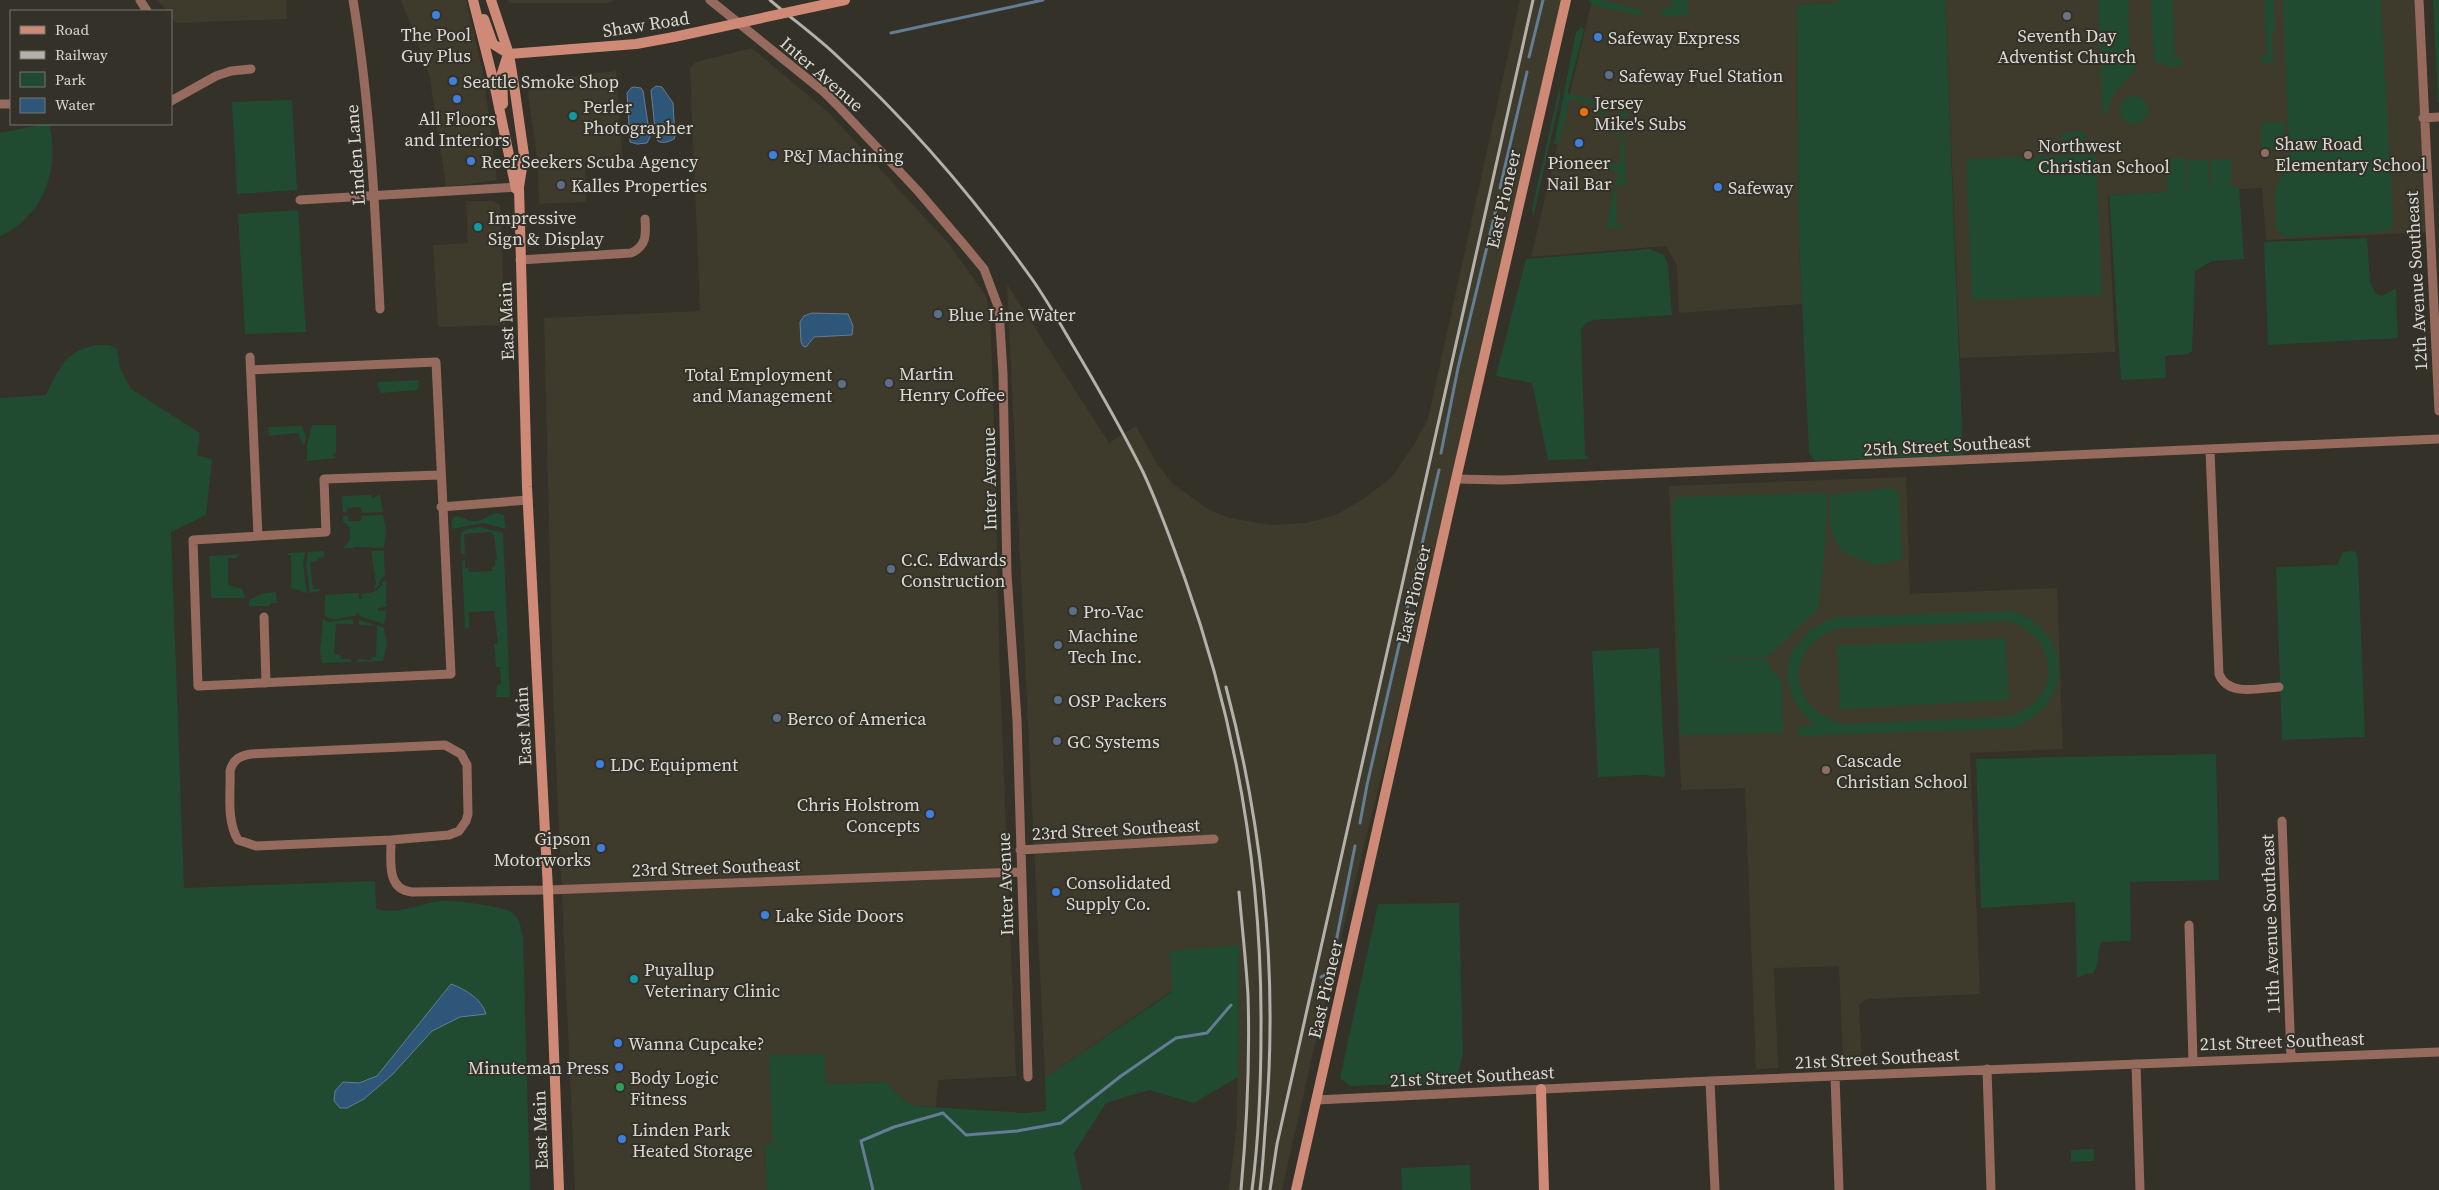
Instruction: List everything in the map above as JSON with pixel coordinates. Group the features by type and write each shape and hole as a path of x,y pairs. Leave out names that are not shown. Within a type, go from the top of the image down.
{"main road":[{"name":"East Main","path":"475,0 493,44 498,50 509,54"},
{"name":"East Main","path":"475,0 517,188 528,500 548,890 559,1190"},
{"name":"East Main","path":"490,0 509,54 524,155 517,188"},
{"name":"Shaw Road","path":"509,54 619,46 674,38 845,0"},
{"name":"East Pioneer","path":"1296,1190 1565,3"},
{"name":"East Main","path":"506,142 502,73 505,59 509,54"},
{"path":"1541,1088 1544,1190"}],"street":[{"name":"Linden Lane","path":"352,0 366,87 380,309"},
{"name":"Inter Avenue","path":"710,0 824,92 852,121 918,191 984,269 997,299 1003,374 1007,574 1017,720 1028,1077"},
{"name":"12th Avenue Southeast","path":"2418,0 2439,411"},
{"path":"172,100 216,76 230,71 251,69"},
{"path":"2424,118 2439,117"},
{"path":"300,200 517,188"},
{"path":"520,260 619,256 631,253 640,248 645,240 645,219"},
{"path":"250,357 258,536"},
{"path":"251,370 436,362 440,475 441,507 451,674 198,686 192,540 326,532 324,479 440,475"},
{"name":"25th Street Southeast","path":"1456,480 1718,471 2439,439"},
{"path":"2210,450 2219,674 2225,685 2235,689 2279,687"},
{"path":"441,507 528,500"},
{"path":"264,616 266,683"},
{"path":"445,745 457,750 465,759 467,765 468,814 463,826 459,831 448,835 391,840 256,846 238,840 232,823 232,764 239,757 251,754 445,745"},
{"name":"11th Avenue Southeast","path":"2282,820 2291,1057"},
{"name":"23rd Street Southeast","path":"391,840 394,882 401,890 412,892 548,890 1021,872"},
{"name":"23rd Street Southeast","path":"1020,850 1214,840"},
{"path":"2189,925 2193,1061"},
{"name":"21st Street Southeast","path":"1316,1100 1541,1088 2439,1052"},
{"path":"2136,1064 2140,1190"},
{"path":"1987,1069 1991,1190"},
{"path":"1835,1076 1839,1190"},
{"path":"1710,1081 1715,1190"}],"shaded area":[{"path":"157,0 286,0 287,19 176,23 172,18 172,10 166,10"},
{"path":"401,0 466,0 484,77 497,180 446,187 429,73"},
{"path":"507,0 615,0 607,3 509,3"},
{"path":"1520,0 1566,0 1459,466 1321,1018 1282,1190 1229,1190 1237,1122 1239,945 1045,1078 1007,284 1109,443 1136,426 1156,462 1172,483 1209,510 1230,518 1271,525 1306,523 1336,515 1363,499 1391,478 1415,443 1428,419"},
{"path":"1592,0 1837,0 1837,3 1797,5 1799,241 1802,304 1679,313 1677,265 1666,246 1531,257"},
{"path":"1945,0 2419,0 2430,232 2266,240 2262,188 2108,195 2115,352 1960,358"},
{"path":"752,48 829,113 949,244 986,296 990,312 1000,678 1016,1076 938,1080 936,1107 913,1106 901,1098 887,1082 825,1084 773,1145 765,1145 767,1190 575,1190 553,694 544,318 700,311 690,68 696,62"},
{"path":"616,71 623,160 585,161 586,202 539,204 537,158 528,94 531,81"},
{"path":"466,201 493,201 500,205 505,325 438,327 433,245 468,243"},
{"name":"Cascade Christian School","path":"1906,477 1910,594 2057,588 2063,749 1970,753 1980,994 1867,999 1859,1005 1862,1065 1843,1065 1839,966 1774,968 1778,1068 1756,1069 1745,788 1681,790 1669,486"}],"green space":[{"path":"1588,0 1601,0 1642,10 1642,16 1592,5"},
{"path":"1673,0 1687,0 1688,14 1697,15 1661,16 1662,7 1671,8"},
{"path":"1837,0 1945,0 1963,455 1815,461 1809,453 1799,241 1797,5 1837,3"},
{"path":"2098,0 2128,0 2130,59 2138,60 2131,75 2111,98 2107,112 2103,116"},
{"path":"2151,0 2173,0 2175,58 2182,58 2182,66 2165,67 2165,63 2156,63 2154,61"},
{"path":"2264,0 2274,0 2275,32 2272,35 2273,63 2261,63 2260,57 2267,56"},
{"path":"2283,0 2381,0 2393,224 2389,231 2285,237 2276,229 2275,190 2289,156"},
{"path":"2433,0 2439,0 2439,103 2438,103"},
{"path":"1582,27 1584,31 1568,91 1569,94 1625,108 1628,116 1620,119 1622,109 1607,106 1605,115 1596,113 1597,106 1570,99 1559,145 1554,144 1576,32"},
{"path":"1560,86 1560,97 1533,218 1532,209"},
{"path":"2134,96 2144,100 2148,110 2144,120 2134,124 2124,120 2120,110 2124,100"},
{"path":"292,100 297,190 237,194 232,102"},
{"path":"2284,122 2285,150 2262,151 2261,123"},
{"path":"39,125 49,125 52,157 50,174 38,204 15,228 0,236 0,133"},
{"path":"1617,130 1624,134 1626,185 1616,185 1617,224 1628,226 1617,228 1616,225 1614,228 1606,228 1618,172 1609,170 1611,164 1620,165 1622,135 1613,134 1612,132"},
{"path":"2084,132 2085,151 2062,152 2061,133"},
{"path":"2096,154 2102,295 1972,300 1966,159"},
{"path":"2166,158 2185,158 2187,190 2193,190 2188,189 2188,160 2208,160 2209,189 2211,189 2211,159 2231,159 2231,187 2239,187 2244,259 2212,261 2195,271 2192,351 2188,354 2165,356 2166,378 2121,380 2109,195 2167,192"},
{"path":"298,210 306,332 245,334 238,214"},
{"path":"2367,238 2370,282 2376,294 2382,296 2396,288 2398,338 2268,345 2264,242"},
{"path":"1650,249 1664,255 1668,265 1672,315 1593,320 1586,323 1581,330 1585,455 1590,459 1548,460 1532,383 1496,376 1526,259"},
{"path":"98,345 109,345 117,349 120,368 131,389 200,433 197,455 212,459 206,515 171,532 184,888 375,881 376,909 394,911 432,902 446,901 497,907 513,913 520,923 523,938 530,1190 0,1190 0,398 46,395 65,361 78,351"},
{"path":"419,380 418,390 380,393 377,382"},
{"path":"312,425 336,425 336,453 333,454 336,458 307,461 307,445"},
{"path":"302,426 306,437 304,446 298,433 269,436 268,427"},
{"path":"1892,488 1899,494 1902,559 1876,565 1844,553 1834,539 1829,521 1829,495"},
{"path":"1827,493 1824,557 1818,609 1766,658 1705,658 1765,660 1782,682 1783,733 1680,735 1672,503 1678,497"},
{"path":"380,494 383,512 362,513 361,507 347,508 347,512 343,512 342,496 370,495 373,498"},
{"path":"497,513 504,515 506,529 483,523 452,529 452,519 456,516 475,521"},
{"path":"383,515 386,531 384,548 356,547 356,545 354,548 343,548 350,540 350,528 343,521 343,516 348,516 348,521 361,521 361,516"},
{"path":"479,527 503,533 510,697 496,697 497,685 501,684 500,667 496,667 494,644 498,643 494,611 469,612 469,628 465,629 462,561 465,560 465,568 468,568 469,572 492,571 492,567 495,566 495,559 497,559 494,535 490,532 464,534 465,554 461,554 461,533 465,530"},
{"path":"324,551 324,557 318,558 318,561 310,562 313,589 320,589 320,591 310,593 306,565 308,552"},
{"path":"371,551 384,551 385,575 380,580 379,586 374,589 376,584"},
{"path":"305,552 303,564 307,593 291,588 291,555 288,555 288,553"},
{"path":"2343,552 2356,552 2358,561 2365,737 2282,740 2276,567 2337,565"},
{"path":"244,554 237,555 237,558 228,558 228,585 242,589 245,598 211,598 209,556"},
{"path":"383,581 386,581 386,607 378,608 378,611 387,610 384,624 359,616 359,613 356,613 356,616 336,619 325,616 325,595 359,593 359,598 362,599 362,594 376,591"},
{"path":"276,592 277,603 271,603 270,606 249,606 249,600 261,594"},
{"path":"2014,611 2034,622 2048,637 2056,653 2059,671 2056,689 2047,705 2032,718 2011,728 1799,736 1798,727 1814,725 1801,710 1792,694 1788,679 1788,664 1793,650 1803,638 1816,626 1834,617","holes":["2008,621 2026,629 2039,641 2046,655 2048,670 2046,685 2037,699 2024,710 2005,717 1844,724 1825,717 1811,706 1802,692 1799,678 1801,663 1808,649 1821,637 1839,628"]},
{"path":"323,619 328,622 353,619 353,624 336,624 334,654 340,655 341,659 351,659 351,662 322,663 320,651"},
{"path":"359,620 384,628 387,643 383,661 357,662 358,659 370,660 372,657 376,657 377,626 359,625"},
{"path":"2005,638 2009,700 1840,709 1837,646"},
{"path":"1659,648 1665,777 1644,775 1598,777 1592,651"},
{"path":"2216,754 2219,880 2130,882 2131,941 2102,942 2096,969 2093,973 2077,978 2075,902 1981,908 1976,759"},
{"path":"1459,903 1463,1054 1456,1082 1350,1086 1340,1078 1378,904"},
{"path":"1239,945 1238,1077 1194,1103 1149,1090 1106,1103 1074,1153 1082,1190 767,1190 765,1145 773,1144 769,1055 824,1054 826,1084 887,1082 901,1098 914,1106 1025,1113 1046,1111 1045,1078 1172,992 1170,951"},
{"path":"2094,1149 2094,1161 2071,1162 2071,1150"},
{"path":"1470,1165 1471,1190 1402,1190 1401,1168"}],"water":[{"path":"656,86 662,87 673,103 675,136 670,141 660,142 656,139 651,90"},
{"path":"634,87 641,88 643,91 650,137 647,143 637,144 630,142 627,93"},
{"path":"812,313 848,314 853,326 852,335 814,337 806,347 803,346 800,322 804,316"},
{"path":"451,984 477,999 486,1014 460,1017 432,1031 393,1074 364,1099 347,1108 340,1108 334,1101 335,1091 343,1082 359,1083 377,1076"}],"waterway":[{"path":"891,33 1043,0"},
{"path":"1529,57 1543,0"},
{"path":"1500,188 1527,72"},
{"path":"1441,453 1458,368 1497,205"},
{"path":"1360,823 1439,470"},
{"path":"1321,977 1330,972 1355,846"},
{"path":"873,1190 861,1141 894,1127 943,1113 966,1135 1017,1131 1061,1123 1121,1076 1176,1038 1207,1033 1231,1005"}],"railway":[{"path":"770,0 829,49 890,108 941,163 988,220 1044,297 1095,383 1143,472 1160,511 1185,579 1219,689 1243,800 1251,856 1257,913 1261,1028 1259,1109 1252,1190"},
{"path":"1270,1190 1277,1144 1533,0"},
{"path":"1226,687 1250,793 1258,847 1268,955 1270,1009 1269,1064 1260,1190"},
{"path":"1239,892 1249,1019 1248,1092 1241,1190"}],"place":[{"name":"The Pool Guy Plus","path":"436,15"},
{"name":"Seventh Day Adventist Church","path":"2067,16"},
{"name":"Safeway Express","path":"1598,37"},
{"name":"Safeway Fuel Station","path":"1609,75"},
{"name":"Seattle Smoke Shop","path":"453,81"},
{"name":"All Floors and Interiors","path":"457,99"},
{"name":"Jersey Mike's Subs","path":"1584,112"},
{"name":"Perler Photographer","path":"573,116"},
{"name":"Pioneer Nail Bar","path":"1579,143"},
{"name":"Shaw Road Elementary School","path":"2265,153"},
{"name":"P&J Machining","path":"773,155"},
{"name":"Northwest Christian School","path":"2028,155"},
{"name":"Reef Seekers Scuba Agency","path":"471,161"},
{"name":"Kalles Properties","path":"561,185"},
{"name":"Safeway","path":"1718,187"},
{"name":"Impressive Sign & Display","path":"478,227"},
{"name":"Blue Line Water","path":"938,314"},
{"name":"Martin Henry Coffee","path":"889,383"},
{"name":"Total Employment and Management","path":"842,384"},
{"name":"C.C. Edwards Construction","path":"891,569"},
{"name":"Pro-Vac","path":"1073,611"},
{"name":"Machine Tech Inc.","path":"1058,645"},
{"name":"OSP Packers","path":"1058,700"},
{"name":"Berco of America","path":"777,718"},
{"name":"GC Systems","path":"1057,741"},
{"name":"LDC Equipment","path":"600,764"},
{"name":"Cascade Christian School","path":"1826,770"},
{"name":"Chris Holstrom Concepts","path":"930,814"},
{"name":"Gipson Motorworks","path":"601,848"},
{"name":"Consolidated Supply Co.","path":"1056,892"},
{"name":"Lake Side Doors","path":"765,915"},
{"name":"Puyallup Veterinary Clinic","path":"634,979"},
{"name":"Wanna Cupcake?","path":"618,1043"},
{"name":"Minuteman Press","path":"619,1067"},
{"name":"Body Logic Fitness","path":"620,1087"},
{"name":"Linden Park Heated Storage","path":"622,1139"}]}
